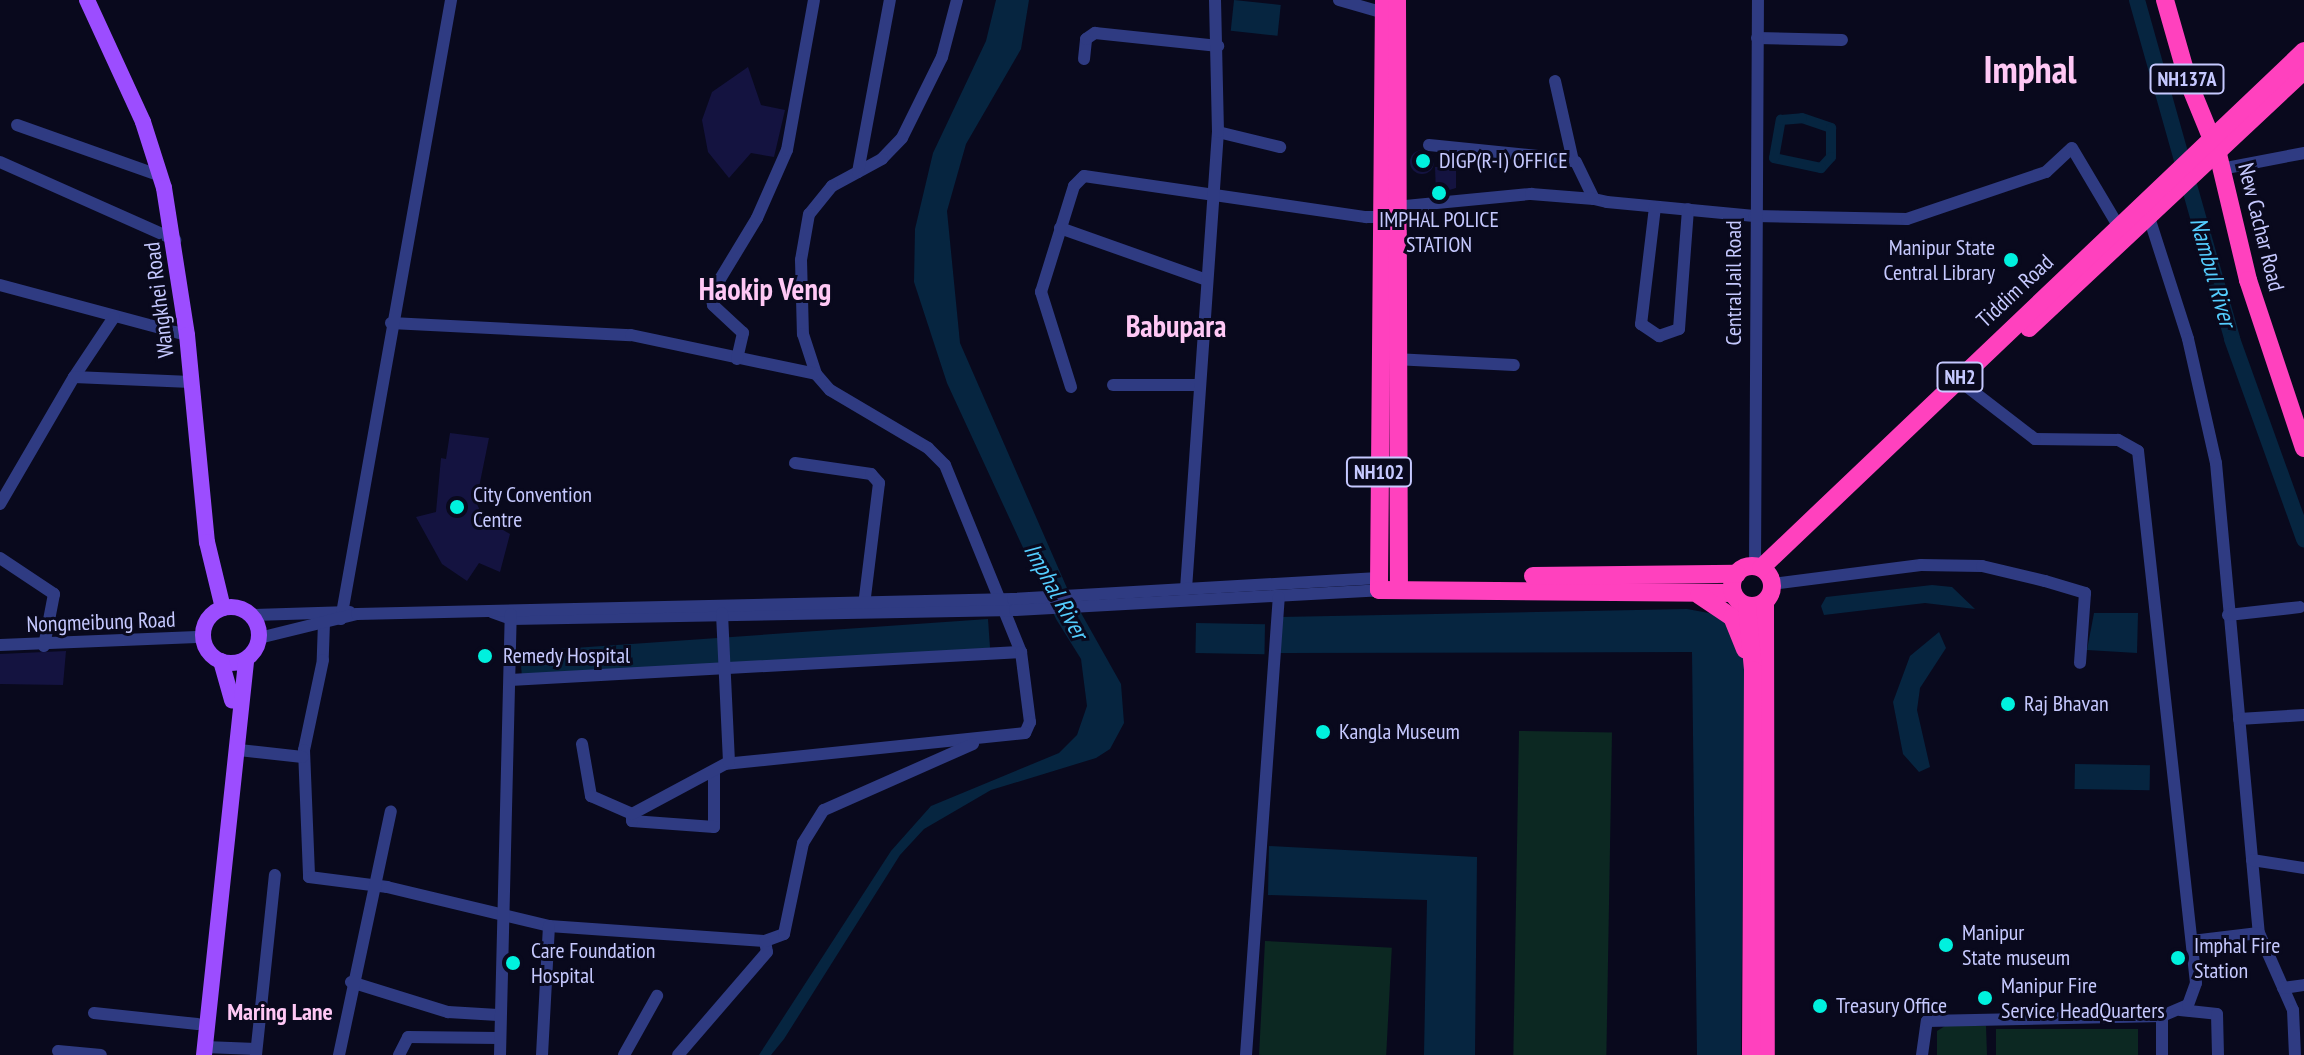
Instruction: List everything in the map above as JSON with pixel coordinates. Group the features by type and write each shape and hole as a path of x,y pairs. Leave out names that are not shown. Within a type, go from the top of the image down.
{"highway":[{"name":"NH137A","path":"2165,0 2218,155"},
{"name":"NH102","path":"1379,584 1388,451 1389,4"},
{"name":"NH2","path":"2218,155 2304,51"},
{"name":"NH2","path":"1758,585 1961,383 2166,194 2218,155 2304,71"},
{"name":"New Cachar Road","path":"2218,155 2304,416"},
{"name":"New Cachar Road","path":"2218,155 2248,280 2304,448"},
{"name":"Tiddim Road","path":"1961,383 2119,227 2147,212"},
{"name":"NH102","path":"1388,451 1399,584"},
{"path":"1399,584 1737,574 1758,585"},
{"path":"1379,584 1690,592 1758,585"},
{"path":"1751,1055 1753,670 1758,585"},
{"path":"1758,585 1766,1055"},
{"path":"1690,592 1732,617 1753,670"}],"main road":[{"name":"Wangkhei Road","path":"87,0 161,176 175,240 187,335 207,542 223,608"},
{"path":"223,608 251,615 259,638 246,659 239,750 201,1052 197,1024 232,716 231,680 203,637 207,620 223,608"},
{"path":"221,661 246,659"}],"street":[{"path":"342,614 391,323 451,0"},
{"path":"737,359 743,333 713,305 711,294 757,218 787,150 814,0"},
{"path":"858,172 890,0"},
{"path":"632,814 727,764 985,739 1028,729 1021,652 1007,604 938,456 830,390 816,374 801,309 806,224 823,195 893,150 913,121 942,57 957,0"},
{"path":"1186,589 1204,279 1218,132 1215,0"},
{"path":"1339,0 1389,4"},
{"name":"Central Jail Road","path":"1758,0 1754,216 1758,585"},
{"path":"1084,59 1087,36 1095,33 1218,46"},
{"path":"1757,38 1842,40"},
{"path":"1555,81 1573,161 1594,199"},
{"path":"17,125 161,176"},
{"path":"1218,132 1280,147"},
{"path":"1429,145 1573,161"},
{"path":"1071,387 1041,292 1074,186 1090,174 1211,195 1389,212 1531,194 1754,216 1907,219 2046,172 2072,148 2119,227"},
{"path":"2218,155 2304,153"},
{"path":"0,162 175,240"},
{"path":"1655,207 1641,324 1659,336 1679,329 1688,209"},
{"path":"2147,212 2216,463 2259,933 2293,1010 2295,1055"},
{"path":"1060,228 1204,279"},
{"path":"0,285 187,335"},
{"path":"0,504 74,377 114,317"},
{"path":"391,323 631,335 816,374"},
{"path":"1388,359 1514,365"},
{"path":"74,377 191,382"},
{"path":"1961,383 1990,400 2035,439 2118,440 2138,451 2192,941 2195,992 2180,1010"},
{"path":"1113,385 1197,385"},
{"path":"795,463 871,474 879,483 865,597"},
{"path":"0,558 54,594 44,646"},
{"path":"1758,585 1921,565 1982,566 2045,581 2085,593 2080,663"},
{"path":"511,613 865,597 1109,605 1279,597 1379,584"},
{"path":"251,615 722,613 1007,604 1110,591 1379,584"},
{"path":"1246,1055 1279,597"},
{"path":"2228,615 2300,607"},
{"path":"500,1055 498,1015 504,919 511,613"},
{"path":"722,613 727,764"},
{"path":"259,638 324,622 342,614"},
{"path":"324,622 323,660 303,757 308,875 373,884 504,919 549,926 765,941 784,934 803,843 824,810 985,739"},
{"name":"Nongmeibung Road","path":"0,645 44,646 203,637"},
{"path":"510,680 1021,652"},
{"path":"2239,719 2304,715"},
{"path":"582,744 591,796 632,814 635,823 714,827 714,771"},
{"path":"239,750 303,757"},
{"path":"339,1055 351,982 391,811"},
{"path":"2252,860 2304,868"},
{"path":"201,1052 256,1052 275,875"},
{"path":"542,1055 549,926"},
{"path":"2192,941 2259,933"},
{"path":"678,1055 767,952 765,941"},
{"path":"351,982 441,1010 498,1015"},
{"path":"2283,988 2304,985"},
{"path":"624,1055 657,996"},
{"path":"1922,1055 1927,1021 2162,1016 2180,1010 2217,1014 2218,1055"},
{"path":"94,1013 197,1024"},
{"path":"2162,1016 2162,1055"},
{"path":"399,1055 408,1037 499,1038"},
{"path":"58,1051 101,1055"}],"green space":[{"path":"1519,731 1612,733 1606,1055 1513,1055"},
{"path":"1265,941 1392,948 1386,1055 1259,1055"},
{"path":"1945,1026 1986,1026 1987,1055 1937,1055 1937,1031"},
{"path":"1996,1029 2138,1029 2138,1055 1996,1055"}],"water":[{"name":"Imphal River","path":"996,0 1029,0 1021,49 966,144 947,211 960,343 1067,588 1121,684 1124,723 1110,749 1096,758 991,790 924,829 900,855 784,1039 771,1055 759,1055 891,851 931,806 1059,753 1077,735 1087,706 1081,659 1056,619 947,383 914,282 915,229 933,153 986,41"},
{"path":"1234,0 1281,5 1278,36 1231,31"},
{"path":"1932,585 1952,587 1975,609 1925,603 1824,615 1821,606 1826,597"},
{"path":"1687,609 1725,616 1745,660 1741,1055 1697,1055 1692,652 1280,653 1280,617"},
{"path":"2094,613 2138,613 2137,653 2087,650"},
{"path":"988,619 990,651 522,684 520,652"},
{"path":"1196,623 1265,624 1264,654 1195,653"},
{"path":"1939,632 1946,648 1920,688 1917,710 1930,767 1919,772 1903,754 1893,702 1910,656"},
{"path":"2075,764 2150,765 2150,790 2075,789"},
{"path":"1269,846 1477,857 1475,1055 1424,1055 1427,900 1268,895"}],"building":[{"path":"748,67 761,105 785,110 774,157 751,153 729,178 708,152 702,120 712,92"},
{"name":"DIGP(R-I) OFFICE","path":"1422,150 1431,153 1434,162 1431,171 1422,174 1413,171 1410,162 1413,153"},
{"path":"1435,167 1456,167 1456,188 1436,194"},
{"name":"City Convention Centre","path":"450,433 489,438 476,502 484,519 510,534 500,572 479,563 467,581 442,564 416,517 436,512 441,458 446,459"},
{"path":"66,651 63,685 0,684 0,654"}],"waterway":[{"name":"Nambul River","path":"2137,0 2232,339 2304,539"},
{"path":"1802,118 1831,128 1831,157 1821,168 1774,158 1781,120 1802,118"}],"place":[{"name":"DIGP(R-I) OFFICE","path":"1423,161"},
{"name":"IMPHAL POLICE STATION","path":"1439,193"},
{"name":"Manipur State Central Library","path":"2011,260"},
{"name":"City Convention Centre","path":"457,507"},
{"name":"Remedy Hospital","path":"485,656"},
{"name":"Raj Bhavan","path":"2008,704"},
{"name":"Kangla Museum","path":"1323,732"},
{"name":"Manipur State museum","path":"1946,945"},
{"name":"Imphal Fire Station","path":"2178,958"},
{"name":"Care Foundation Hospital","path":"513,963"},
{"name":"Manipur Fire Service HeadQuarters","path":"1985,998"},
{"name":"Treasury Office","path":"1820,1006"}],"district":[{"name":"Imphal","path":"2030,69"},
{"name":"Haokip Veng","path":"765,289"},
{"name":"Babupara","path":"1176,326"},
{"name":"Maring Lane","path":"280,1012"}]}
